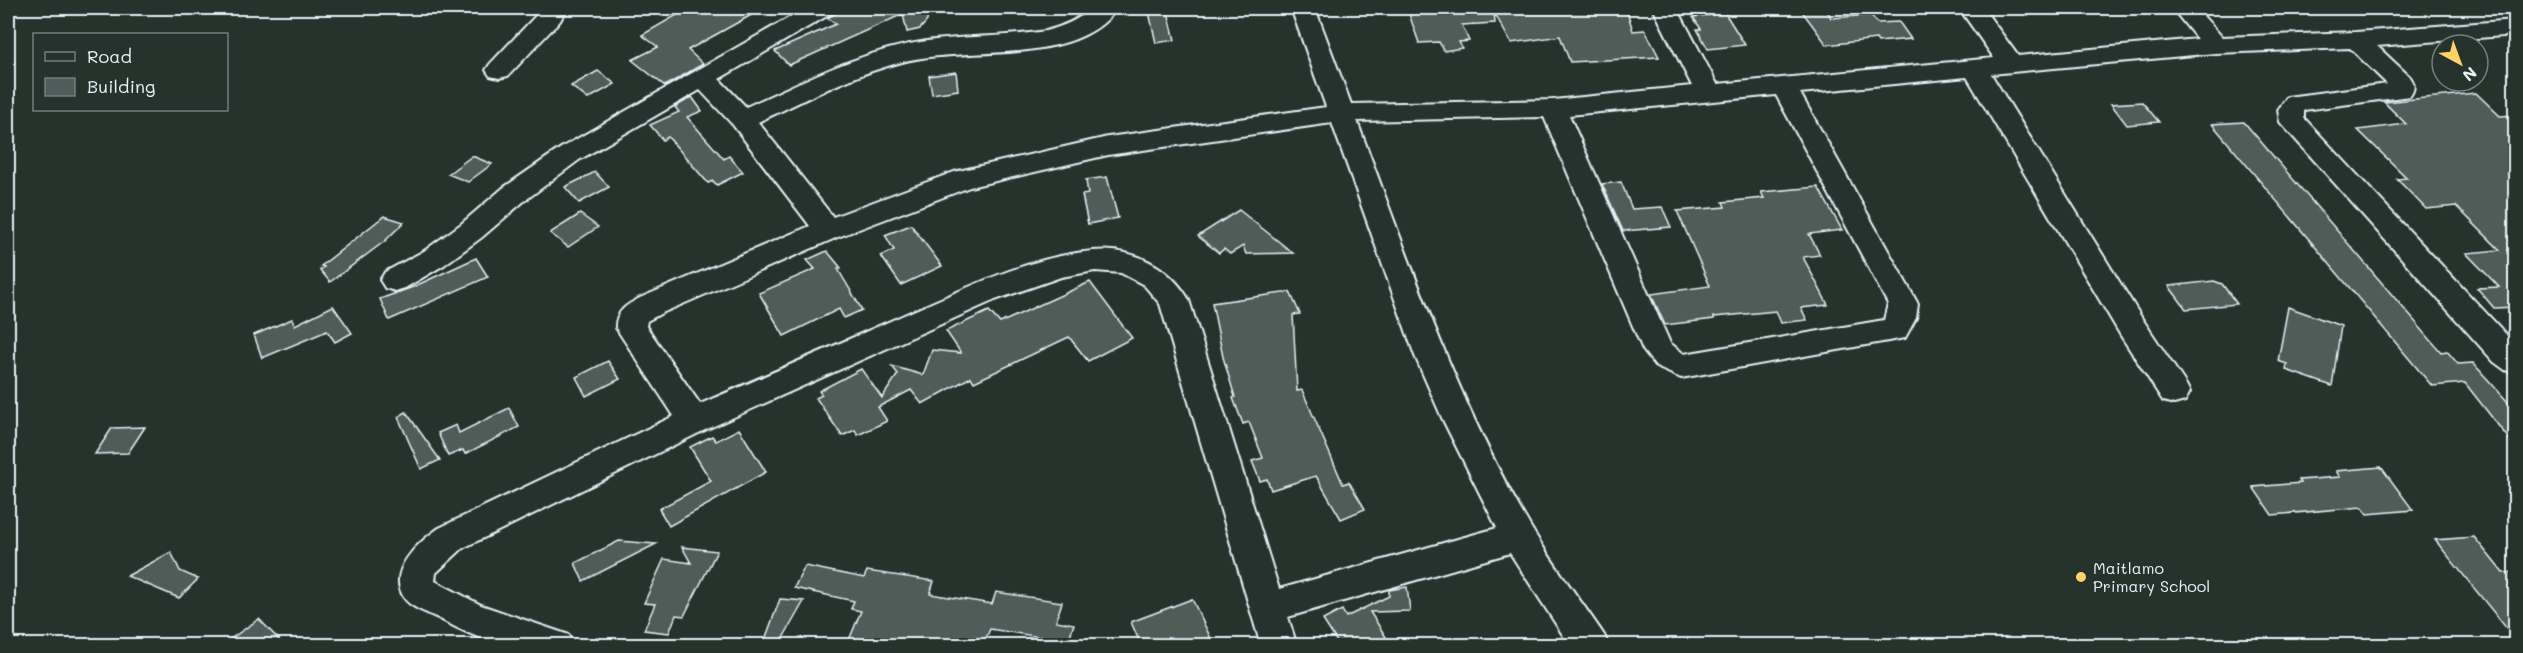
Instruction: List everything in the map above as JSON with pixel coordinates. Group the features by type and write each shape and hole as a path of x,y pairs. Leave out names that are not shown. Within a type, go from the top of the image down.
{"street":[{"path":"499,70 551,16 555,8"},
{"path":"395,280 452,245 513,195 570,154 823,8"},
{"path":"742,119 862,66 896,55 927,49 1042,39 1060,35 1088,24 1105,8"},
{"path":"1303,8 1430,356 1458,418 1518,536 1591,645"},
{"path":"1665,8 1709,94"},
{"path":"1971,8 2013,66"},
{"path":"2184,8 2215,45"},
{"path":"694,421 631,328 630,320 633,316 652,305 828,230 964,179 1001,169 1108,146 1342,112 1553,108 2215,45 2356,40 2516,27"},
{"path":"2356,40 2401,83 2401,90 2296,103 2290,107 2293,122 2497,345 2516,362"},
{"path":"1975,68 2132,328 2174,392"},
{"path":"704,78 742,119 828,230"},
{"path":"1553,108 1658,350 1667,359 1681,366 1894,330 1901,318 1904,304 1783,85"},
{"path":"556,645 471,618 418,590 416,576 422,563 451,538 694,421 985,292 1058,267 1095,261 1125,263 1154,277 1174,300 1278,645"},
{"path":"1267,608 1518,536"}],"building":[{"path":"689,8 764,8 688,50 703,64 665,86 632,60 658,47 642,35"},
{"path":"847,8 929,8 927,21 920,29 907,32 903,14 789,65 775,51 836,24 827,18"},
{"path":"1148,8 1167,8 1175,40 1156,43"},
{"path":"1494,8 1494,11 1523,8 1626,8 1633,31 1645,30 1659,57 1570,62 1560,36 1511,43 1494,12 1495,23 1462,25 1469,41 1459,42 1462,48 1444,51 1439,42 1419,43 1408,11"},
{"path":"1826,8 1831,18 1871,15 1877,23 1899,22 1911,39 1878,42 1876,39 1827,45 1801,10"},
{"path":"1725,13 1745,45 1708,49 1697,29 1701,29 1693,17"},
{"path":"598,71 615,84 588,99 571,86"},
{"path":"956,72 958,90 932,94 929,76"},
{"path":"2476,93 2500,116 2516,115 2516,307 2494,308 2477,288 2499,287 2466,253 2500,250 2456,206 2426,209 2397,179 2407,178 2358,130 2406,124 2384,102"},
{"path":"692,97 702,111 687,117 724,159 729,156 743,172 717,185 713,181 708,183 668,137 663,140 650,125 679,112 675,107"},
{"path":"2142,102 2159,122 2127,125 2111,104"},
{"path":"2244,122 2441,352 2447,351 2458,364 2473,363 2516,411 2516,448 2465,383 2432,386 2212,124"},
{"path":"472,156 492,164 468,182 448,174"},
{"path":"595,172 609,187 579,203 565,187"},
{"path":"1107,177 1118,218 1088,224 1082,195 1088,194 1086,180"},
{"path":"1621,182 1632,209 1662,207 1671,227 1623,231 1602,184"},
{"path":"1818,187 1842,230 1809,234 1820,255 1803,257 1828,305 1801,308 1807,320 1781,323 1776,311 1714,317 1714,319 1665,325 1651,294 1710,286 1677,211 1725,207 1723,202 1764,198 1761,192"},
{"path":"1239,210 1293,253 1246,254 1243,246 1230,254 1224,249 1219,253 1198,236"},
{"path":"580,214 598,227 568,247 550,233"},
{"path":"384,216 404,222 385,241 330,282 320,270 324,267 321,266"},
{"path":"911,225 942,266 901,285 881,256 894,250 885,235"},
{"path":"827,251 841,268 838,269 862,310 844,318 839,309 784,336 759,293 815,269 807,260"},
{"path":"476,258 488,277 389,320 380,299 413,287"},
{"path":"2214,281 2222,284 2237,304 2186,309 2169,286"},
{"path":"1090,282 1132,338 1088,361 1069,337 974,382 971,377 922,404 911,390 878,407 887,421 858,435 855,430 842,436 816,398 822,395 819,391 861,369 882,398 898,374 892,366 923,375 932,350 961,353 946,331 989,311 1000,323"},
{"path":"1290,292 1300,314 1293,315 1297,391 1302,390 1343,484 1349,482 1365,509 1341,519 1316,476 1271,490 1267,479 1260,481 1252,461 1263,458 1249,422 1243,424 1233,398 1235,397 1223,357 1212,303"},
{"path":"333,306 352,333 335,342 327,331 262,358 254,335 292,319 295,325"},
{"path":"2288,307 2341,326 2332,386 2286,370 2287,364 2278,361"},
{"path":"608,361 620,379 586,396 576,377"},
{"path":"509,408 519,427 465,454 463,450 448,456 438,433 456,425 459,433"},
{"path":"406,412 440,460 421,469 398,417"},
{"path":"145,427 128,453 95,454 112,428"},
{"path":"739,429 766,472 669,526 659,509 711,481 690,447 712,436 716,441"},
{"path":"2381,467 2413,510 2367,514 2362,507 2272,515 2253,487 2340,477 2336,471"},
{"path":"2474,537 2503,573 2516,572 2516,640 2435,540"},
{"path":"619,541 656,544 583,581 575,563"},
{"path":"682,547 717,551 684,616 676,615 669,633 644,630 655,604 644,603 664,559 691,563"},
{"path":"171,552 180,571 198,579 179,598 127,576"},
{"path":"805,566 864,578 867,571 934,581 930,594 992,604 996,592 1062,602 1056,621 1074,624 1067,645 1045,645 1047,638 990,629 983,645 847,645 861,611 851,609 854,601 794,588"},
{"path":"1407,587 1410,611 1370,612 1391,645 1339,645 1323,620 1342,610 1346,617 1389,596 1389,590"},
{"path":"780,599 804,601 779,645 763,645"},
{"path":"1192,599 1214,645 1141,645 1131,622"},
{"path":"259,619 284,645 222,645"}],"place":[{"name":"Maitlamo Primary School","path":"2081,577"}]}
